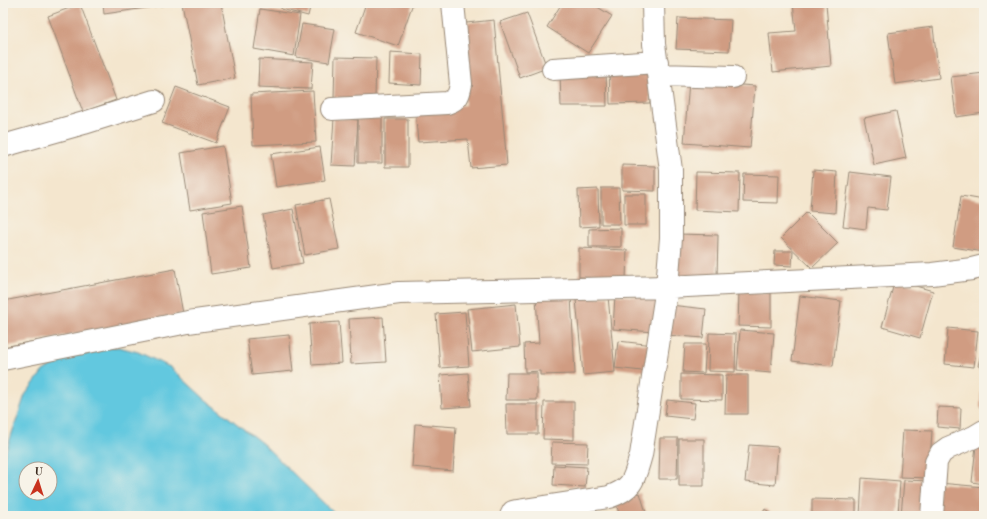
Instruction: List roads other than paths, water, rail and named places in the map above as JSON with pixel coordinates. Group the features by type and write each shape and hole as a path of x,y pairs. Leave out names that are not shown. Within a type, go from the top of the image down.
{"street":[{"path":"332,109 447,103 455,100 459,93 461,84 453,3"},
{"path":"511,516 513,512 517,511 609,497 622,492 629,486 635,475 641,456 667,287 671,238 671,170 654,44 653,3"},
{"path":"553,69 658,68 733,77"},
{"path":"3,146 154,101"},
{"path":"3,360 188,322 399,293 667,287 932,274 984,266"},
{"path":"932,516 936,462 941,453 948,448 984,431"}],"water":[{"path":"97,347 119,347 138,352 170,367 205,399 263,444 337,516 3,516 3,460 25,395 43,371 63,359"}]}
